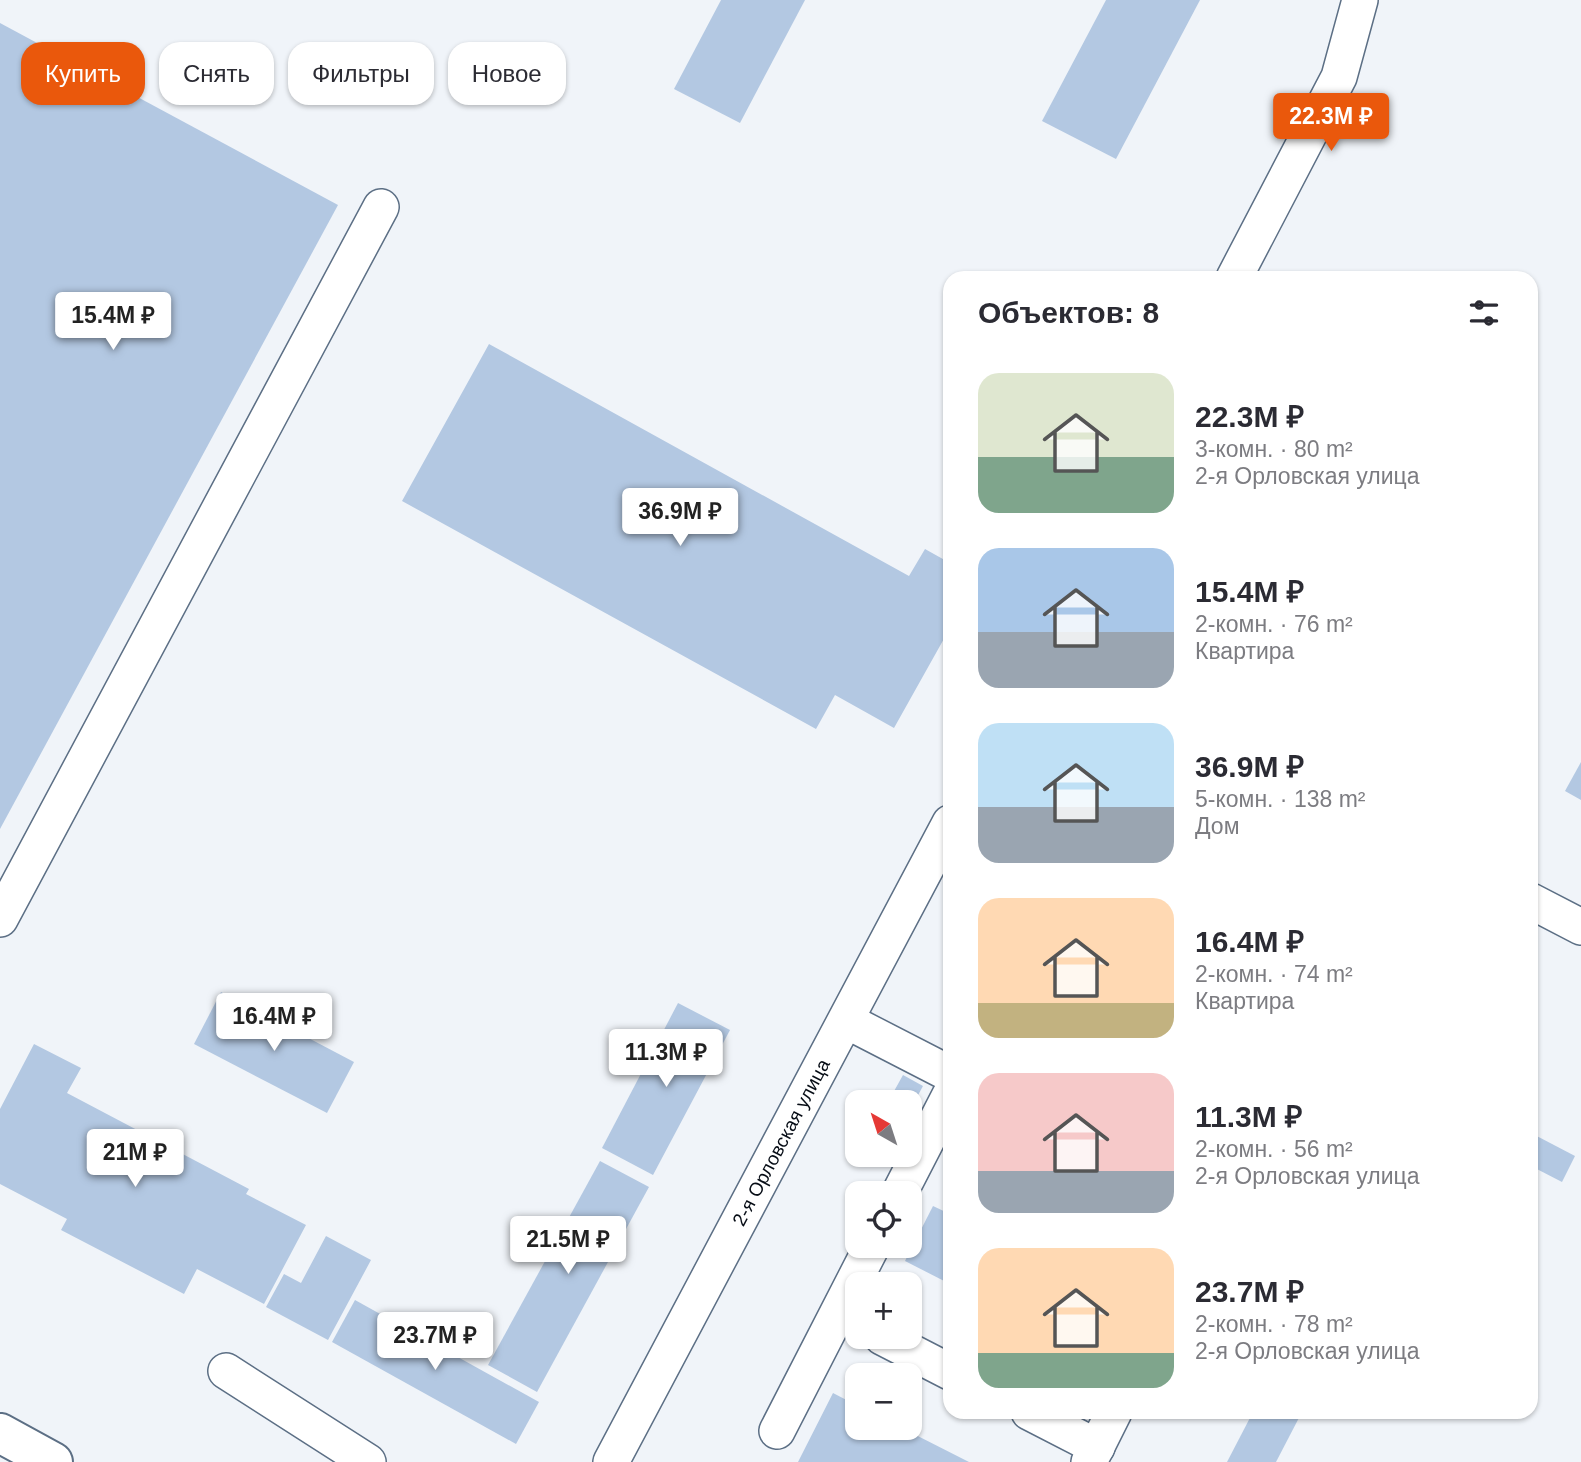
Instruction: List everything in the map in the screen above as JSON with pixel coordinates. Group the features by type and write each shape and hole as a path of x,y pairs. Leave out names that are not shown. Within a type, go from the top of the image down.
{"main road":[{"path":"0,1433 53,1462"}],"street":[{"path":"1238,271 1339,77 1360,0"},
{"path":"0,919 381,207"},
{"name":"2-я Орловская улица","path":"611,1462 943,836"},
{"path":"1538,905 1581,927"},
{"path":"847,1021 943,1070"},
{"path":"907,1181 943,1109"},
{"path":"778,1431 845,1322"},
{"path":"905,1349 943,1368"},
{"path":"226,1371 368,1462"},
{"path":"1040,1419 1093,1454 1110,1419"}],"building":[{"path":"721,0 805,0 740,123 674,89"},
{"path":"1106,0 1200,0 1116,159 1042,121"},
{"path":"0,23 35,42 21,42 21,105 145,105 145,101 338,205 0,829"},
{"path":"489,344 909,576 925,549 943,559 943,640 894,728 835,695 816,729 402,501"},
{"path":"1581,762 1581,800 1565,791"},
{"path":"221,992 354,1062 327,1113 194,1044"},
{"path":"678,1003 730,1030 653,1175 602,1148"},
{"path":"34,1044 81,1068 67,1093 249,1189 246,1194 306,1225 264,1304 197,1269 184,1294 61,1230 67,1219 0,1184 0,1109"},
{"path":"903,1075 923,1086 921,1090 895,1090"},
{"path":"1538,1137 1575,1156 1562,1182 1538,1170"},
{"path":"600,1161 649,1187 537,1392 488,1365"},
{"path":"933,1206 943,1211 943,1280 905,1261 907,1258 922,1258 922,1228"},
{"path":"326,1236 371,1260 328,1340 266,1307 284,1274 301,1283"},
{"path":"355,1300 539,1402 516,1444 332,1342"},
{"path":"833,1393 845,1399 845,1440 922,1438 969,1462 798,1462"},
{"path":"1249,1419 1298,1419 1276,1462 1227,1462"}]}
